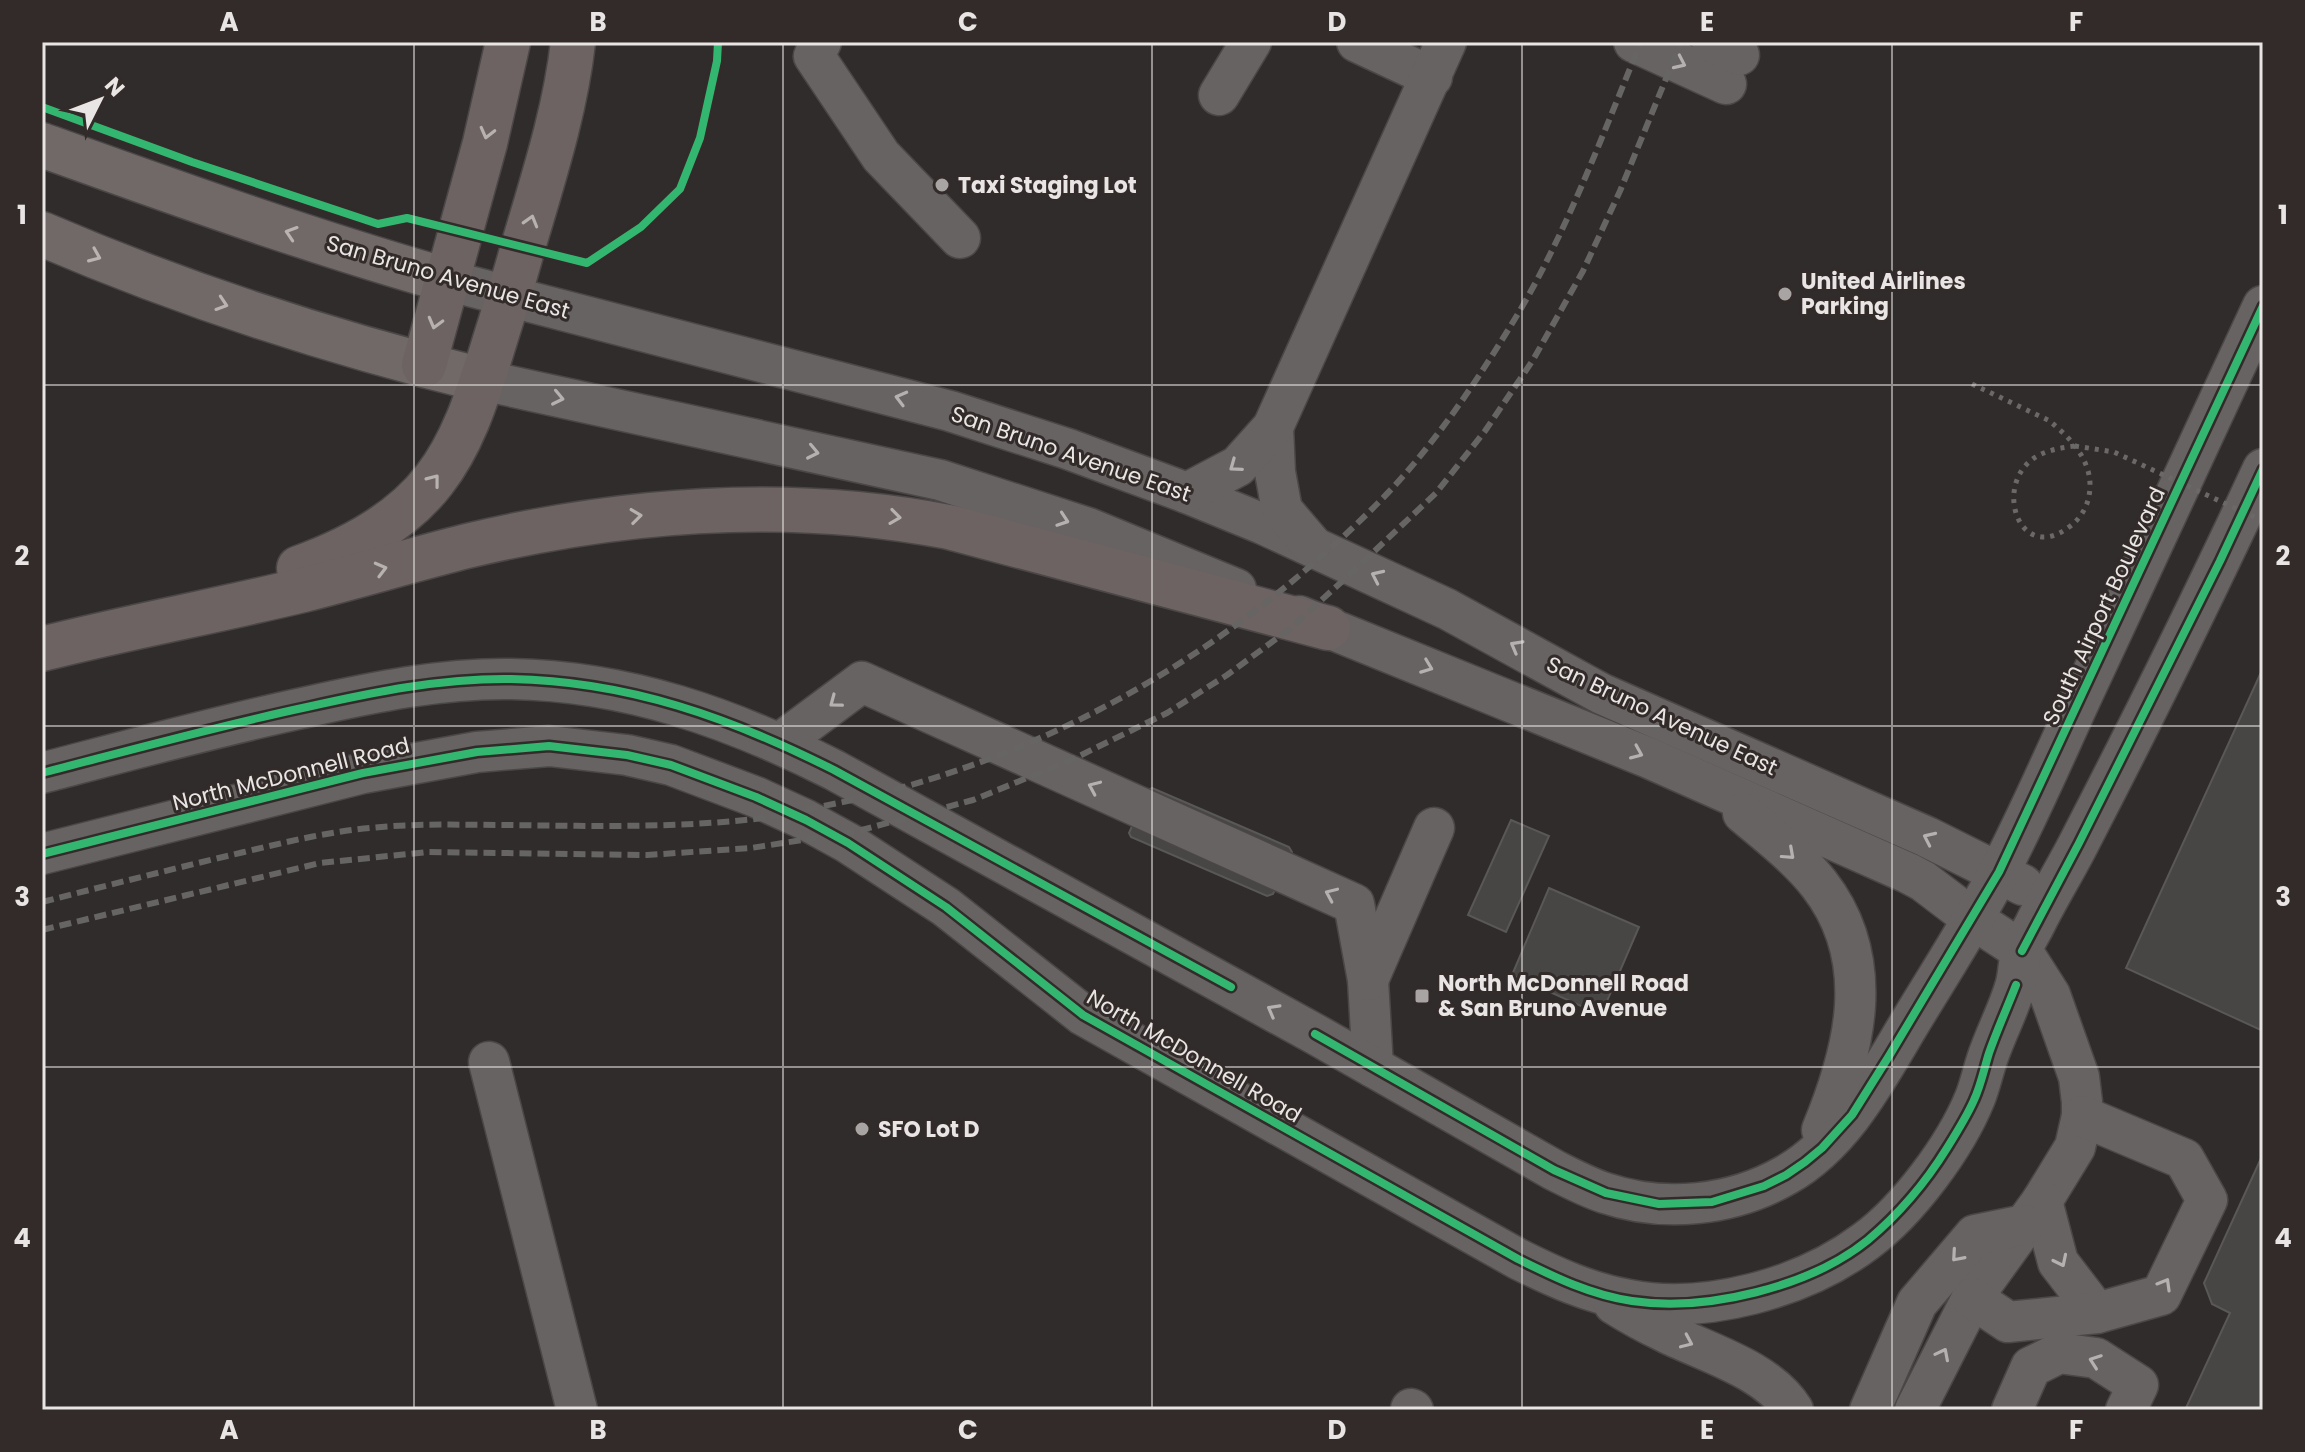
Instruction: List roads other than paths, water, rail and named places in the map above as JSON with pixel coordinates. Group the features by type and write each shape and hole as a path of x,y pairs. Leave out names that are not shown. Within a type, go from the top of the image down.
{"highway":[{"path":"424,365 485,143 508,42"},
{"path":"87,637 315,562 344,549 378,530 408,507 435,479 456,446 482,380 509,296 551,149 573,42"},
{"path":"42,649 299,591 530,533 644,515 753,508 846,511 949,527 1328,628"}],"main road":[{"name":"San Bruno Avenue East","path":"42,145 230,213 446,280"},
{"name":"San Bruno Avenue East","path":"42,234 200,297 482,380"}],"street":[{"path":"821,42 814,56 881,156 960,238"},
{"path":"1219,95 1251,42"},
{"path":"1187,493 1238,466 1273,427 1439,59 1357,42"},
{"path":"1634,42 1726,61"},
{"name":"San Bruno Avenue East","path":"446,280 962,415 1068,449 1187,493 1447,609 1602,694 1927,837 2048,899"},
{"name":"South Airport Boulevard","path":"1973,919 1999,872 2263,306"},
{"name":"San Bruno Avenue East","path":"482,380 975,490 1129,544 1328,628 1565,722 1916,877 2022,951"},
{"path":"1273,427 1275,472 1282,510 1313,547"},
{"path":"1915,1410 1972,1298 2033,1213 2075,1147 2082,1116 2079,1077 2046,986 2022,951 2220,561 2263,469"},
{"path":"42,773 252,719 428,684 470,680 553,681 600,687 692,709 780,743 862,785 1554,1170 1606,1193 1659,1204 1712,1202 1764,1186 1786,1175 1822,1148 1852,1115 1973,919"},
{"path":"780,743 862,682 1354,904 1368,980 1373,1067"},
{"name":"North McDonnell Road","path":"42,854 363,773 477,752 562,747 627,755 671,765 756,797 848,843 946,907 1083,1015 1518,1259 1593,1292 1632,1301 1673,1304 1715,1301 1756,1293 1794,1279 1832,1263 1867,1241 1896,1213 1923,1184 1975,1099 2016,985 2022,951"},
{"path":"1710,784 1789,853 1819,884 1831,902 1850,947 1856,994 1853,1034 1836,1094 1805,1162"},
{"path":"1368,980 1434,828"},
{"path":"2046,986 2047,970 2059,926 2048,899"},
{"path":"489,1062 577,1410"},
{"path":"1972,1298 2008,1322 2097,1313 2161,1295 2207,1200 2184,1159 2082,1116"},
{"path":"2033,1213 2058,1262 2097,1313"},
{"path":"1870,1410 1917,1303 1975,1235 2033,1213"},
{"path":"1593,1292 1774,1386 1793,1410"},
{"path":"2012,1410 2031,1367 2059,1353 2096,1358 2138,1385 2126,1410"}],"railway":[{"path":"42,902 275,845 387,826 656,825 715,823 779,815 894,790 971,765 1047,735 1119,699 1189,658 1255,611 1318,559 1378,503 1436,436 1488,362 1537,280 1584,179 1641,42"},
{"path":"42,930 320,863 428,852 647,855 751,848 854,832 973,800 1071,760 1167,713 1227,675 1287,631 1436,493 1485,431 1533,360 1583,271 1620,191 1681,42"}],"place":[{"name":"Taxi Staging Lot","path":"942,185"},
{"name":"United Airlines Parking","path":"1785,294"},
{"name":"North McDonnell Road & San Bruno Avenue","path":"1422,996"},
{"name":"SFO Lot D","path":"862,1129"}]}
